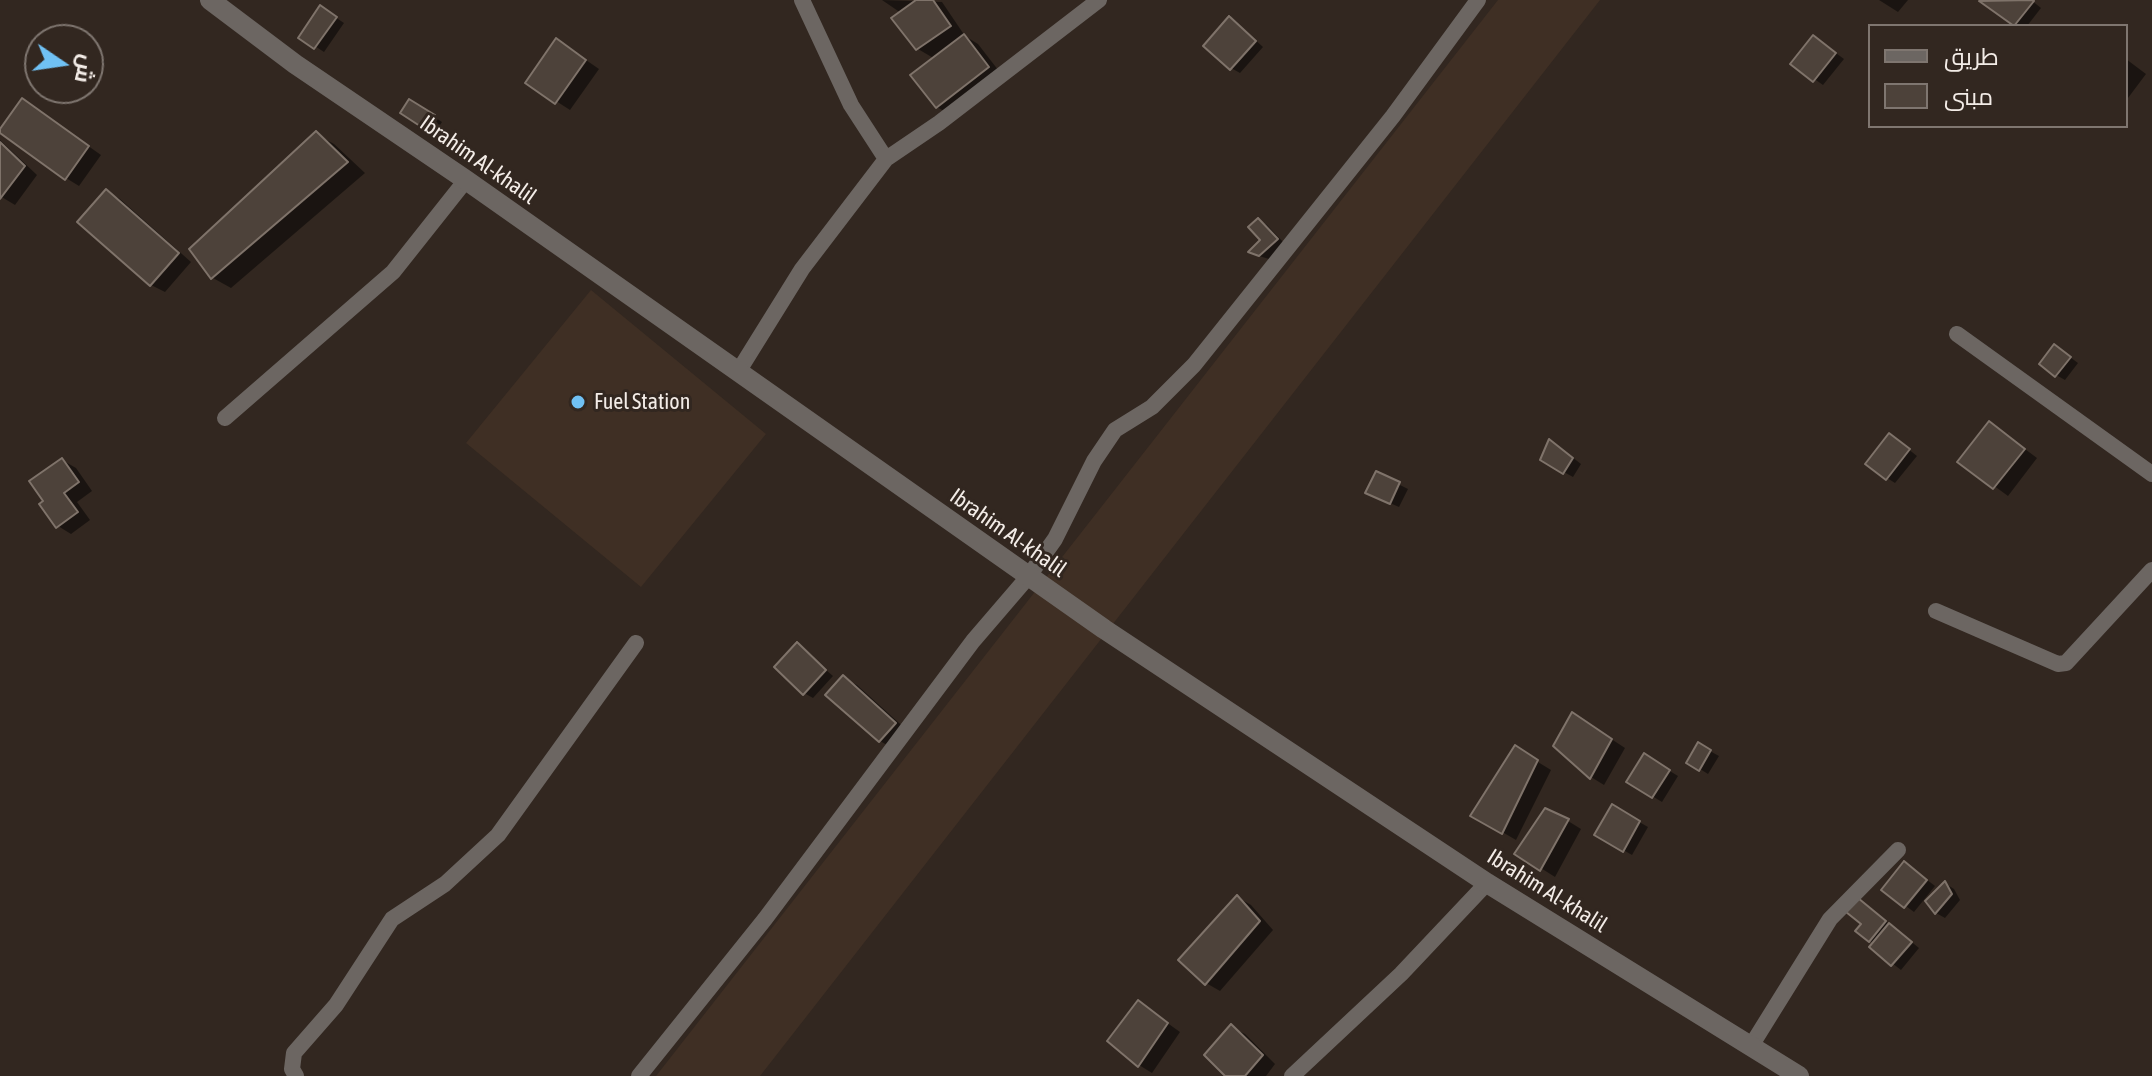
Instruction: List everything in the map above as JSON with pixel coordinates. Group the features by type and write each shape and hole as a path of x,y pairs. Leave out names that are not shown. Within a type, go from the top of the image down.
{"street":[{"name":"Ibrahim Al-khalil","path":"210,0 295,64 466,180 1028,577 1487,883 1799,1076"},
{"path":"802,0 851,105 886,159"},
{"path":"738,372 802,269 886,159 939,123 1099,0"},
{"path":"639,1076 765,919 973,641 1028,577 1055,539 1094,461 1115,430 1152,407 1194,365 1393,116 1478,0"},
{"path":"225,418 393,272 466,180"},
{"path":"1957,334 2152,474"},
{"path":"1936,611 2058,664 2066,663 2152,570"},
{"path":"296,1076 292,1069 294,1053 336,1005 392,919 445,884 498,835 636,643"},
{"path":"1751,1046 1830,919 1898,850"},
{"path":"1292,1076 1401,974 1487,883"}],"shaded area":[{"path":"1498,0 1600,0 760,1076 656,1076"},
{"path":"591,290 766,434 641,587 466,443"}],"building":[{"path":"916,0 933,0 951,26 916,50 891,18"},
{"path":"1979,1 2034,1 2016,24 2011,24"},
{"path":"320,5 337,17 314,49 298,38"},
{"path":"1229,16 1256,41 1230,70 1203,46"},
{"path":"964,34 989,67 936,108 910,75"},
{"path":"1813,35 1836,53 1813,82 1790,64"},
{"path":"556,38 586,60 555,104 525,83"},
{"path":"22,98 24,104 30,104 89,146 65,180 0,133"},
{"path":"409,99 435,115 426,130 400,113"},
{"path":"316,131 348,162 211,279 189,249"},
{"path":"0,142 25,166 0,199"},
{"path":"106,189 179,253 150,286 77,222"},
{"path":"1258,218 1278,239 1259,256 1248,252 1260,240 1248,227"},
{"path":"2054,344 2071,357 2055,377 2039,364"},
{"path":"1989,421 2025,449 1993,489 1957,462"},
{"path":"1889,433 1910,449 1886,480 1865,464"},
{"path":"1549,439 1573,458 1563,474 1540,460"},
{"path":"62,458 79,482 64,493 78,512 56,528 39,504 43,501 29,481"},
{"path":"1376,471 1400,482 1390,504 1365,493"},
{"path":"797,642 826,670 803,695 774,667"},
{"path":"843,675 896,723 879,742 825,695"},
{"path":"1572,712 1612,739 1590,779 1553,746"},
{"path":"1698,742 1711,750 1699,771 1686,763"},
{"path":"1515,745 1538,760 1502,834 1470,816"},
{"path":"1644,753 1670,770 1652,798 1626,782"},
{"path":"1612,804 1640,821 1623,852 1594,835"},
{"path":"1545,808 1569,819 1540,871 1514,854"},
{"path":"1904,861 1927,880 1904,908 1881,890"},
{"path":"1945,881 1952,894 1935,914 1925,901"},
{"path":"1237,895 1260,921 1205,985 1178,960"},
{"path":"1858,898 1886,921 1869,942 1855,931 1861,924 1846,912"},
{"path":"1889,923 1912,942 1891,966 1869,947"},
{"path":"1138,1000 1168,1023 1138,1067 1107,1041"},
{"path":"1231,1024 1263,1055 1245,1076 1225,1076 1204,1055"}],"place":[{"name":"Fuel Station","path":"578,402"}]}
